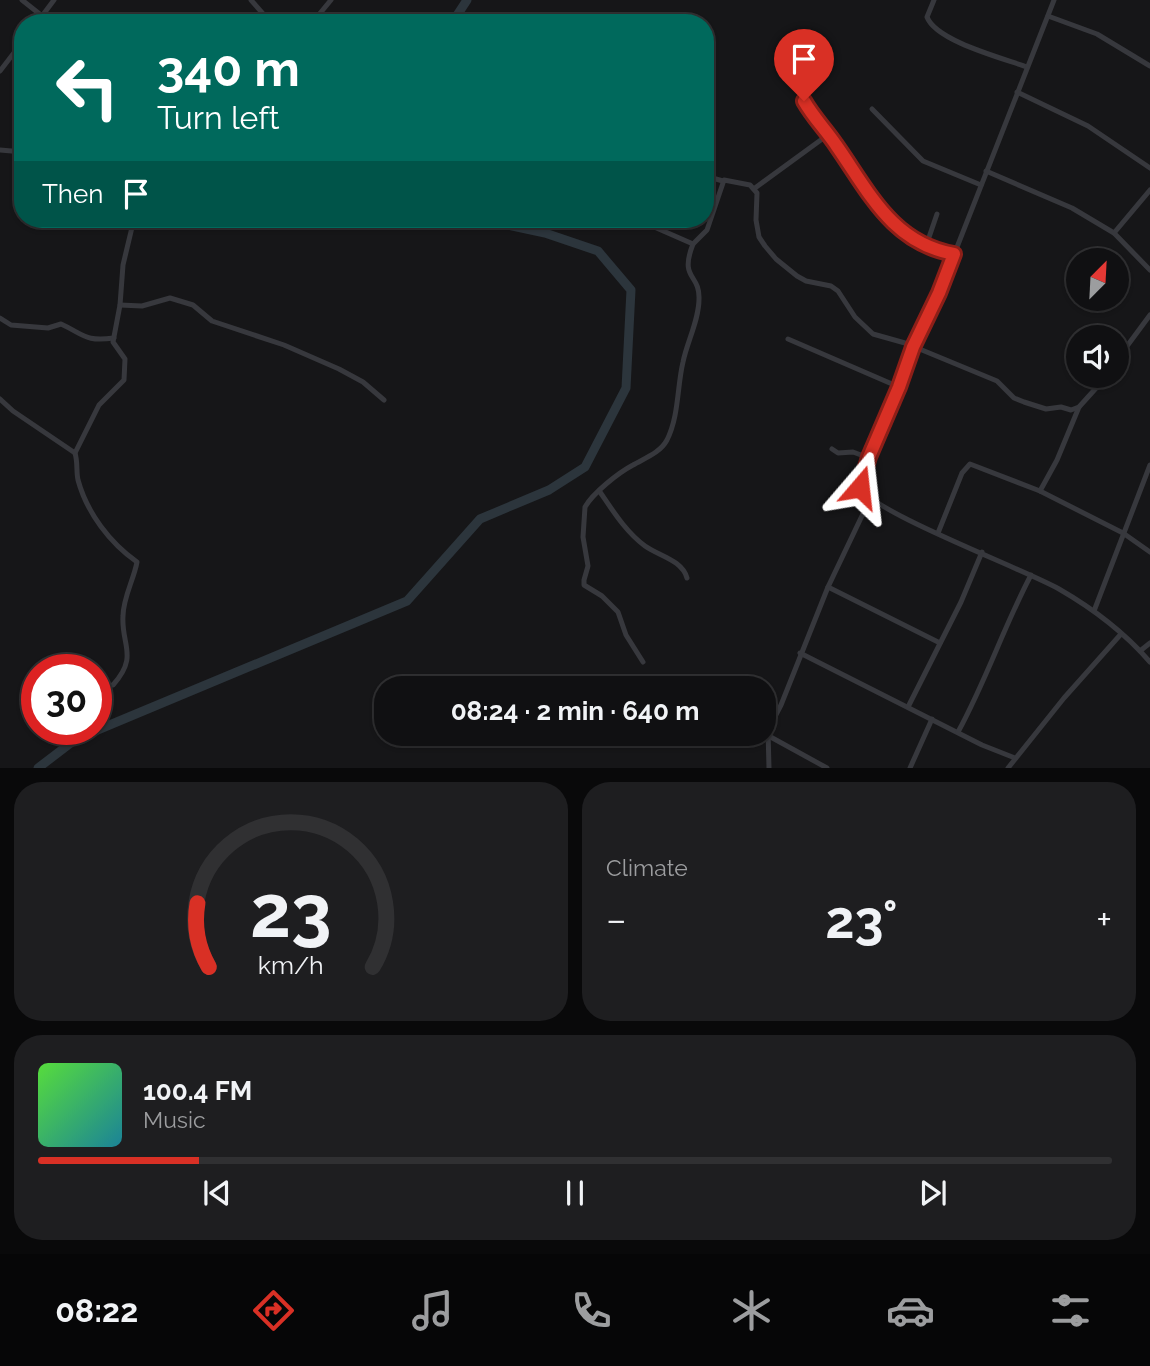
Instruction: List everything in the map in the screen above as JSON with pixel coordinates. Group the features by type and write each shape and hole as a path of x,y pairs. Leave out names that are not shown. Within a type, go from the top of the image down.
{"street":[{"path":"22,0 38,14"},
{"path":"251,0 263,14"},
{"path":"319,14 331,0"},
{"path":"934,0 927,17 931,24 957,41 1027,67"},
{"path":"1054,0 939,293 913,347 869,457 860,487 863,494 870,499 909,521 1031,575 1094,611 1150,663"},
{"path":"1048,16 1097,34 1150,66"},
{"path":"0,71 14,53"},
{"path":"1017,92 1088,126 1150,168"},
{"path":"804,93 807,106 886,218 909,237 926,246 954,254"},
{"path":"872,109 923,161 981,185"},
{"path":"755,188 829,134"},
{"path":"986,171 1072,208 1114,233 1150,270"},
{"path":"714,178 736,181 755,188"},
{"path":"714,210 723,181"},
{"path":"755,188 759,237 776,259 806,281 831,286 855,317 873,334 905,343 997,381 1015,399 1043,408 1061,407 1071,410 1079,407"},
{"path":"1114,233 1150,190"},
{"path":"926,246 937,214"},
{"path":"75,453 99,405 124,380 125,359 115,346 114,338 123,265 132,228"},
{"path":"657,228 693,244"},
{"path":"643,662 626,635 620,615 602,596 586,587 584,582 588,566 583,537 585,506 621,473 662,448 668,438 676,408 682,364 699,300 698,289 689,274 687,263 693,244 705,235 708,228"},
{"path":"120,305 142,306 170,298 193,305 212,321 284,345 339,369 363,382 384,400"},
{"path":"1129,344 1150,316"},
{"path":"0,318 11,325 48,328 61,324 76,334 91,339 114,338"},
{"path":"788,339 899,387"},
{"path":"1040,491 1057,460 1079,407 1096,388"},
{"path":"0,399 45,435 75,453 78,481 92,514 138,564 122,615 128,652 125,667 112,685"},
{"path":"832,449 838,453 853,452 869,457"},
{"path":"938,533 962,472 967,465 978,465 1040,491 1123,533 1150,552"},
{"path":"1094,611 1150,465"},
{"path":"600,492 613,513 643,544 680,565 687,578"},
{"path":"776,713 828,587 870,499"},
{"path":"908,707 961,602 982,552"},
{"path":"958,732 1031,575"},
{"path":"828,587 940,643"},
{"path":"1008,768 1121,634"},
{"path":"1140,651 1150,643"},
{"path":"800,653 982,745 1015,758"},
{"path":"910,768 932,719"},
{"path":"776,740 828,768"},
{"path":"768,746 769,768"}],"waterway":[{"path":"458,14 467,0"},
{"path":"38,768 76,739 407,601 480,519 549,490 585,467 626,388 631,290 598,251 521,228"}],"route":[{"path":"804,101 886,218 909,237 926,246 954,254 913,347 869,457 860,487"}]}
